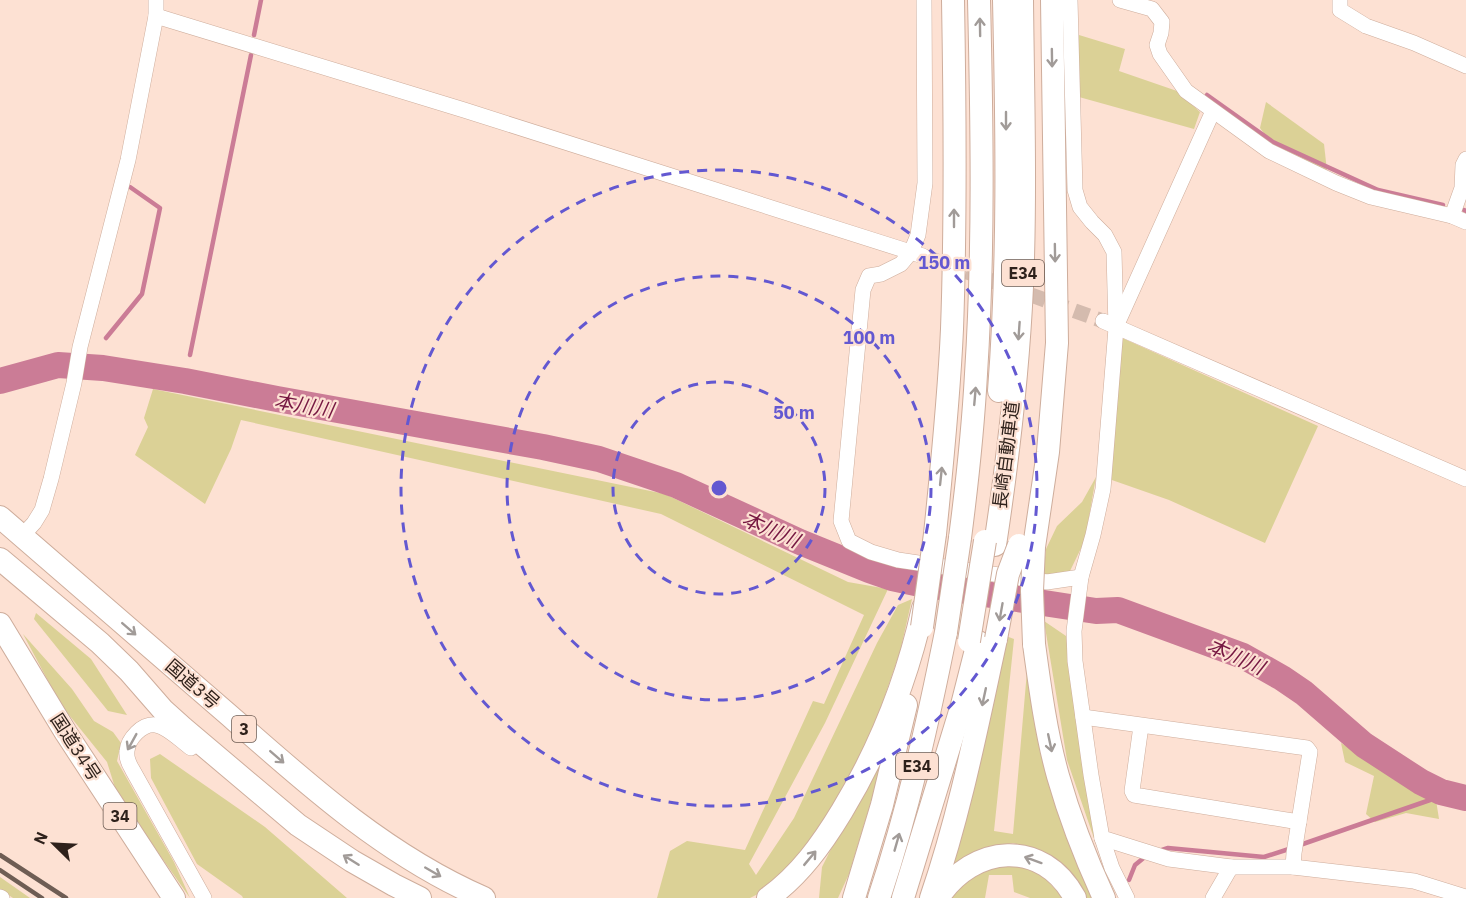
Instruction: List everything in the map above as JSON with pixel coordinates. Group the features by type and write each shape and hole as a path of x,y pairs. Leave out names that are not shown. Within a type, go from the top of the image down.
{"highway":[{"path":"852,898 870,848 895,753 921,627 935,534 952,330 955,125 953,0"},
{"path":"960,0 976,192 980,296"},
{"name":"長崎自動車道","path":"879,898 910,795 929,715 946,632 969,462 980,296 980,0"},
{"path":"931,898 961,795 981,641 990,543 1004,296 1006,108 1004,0"},
{"name":"長崎自動車道","path":"990,543 1002,495 1014,395 1022,286 1024,129 1022,0"},
{"path":"1022,286 1029,215 1031,128 1029,0"},
{"path":"1052,0 1057,343 1046,469 1027,546 1034,644 1043,706 1058,775 1081,844 1104,898"},
{"name":"国道3号","path":"0,517 279,759 351,818 413,861 484,898"},
{"path":"0,559 22,536"},
{"path":"22,536 23,552 31,563 136,659 176,715 210,752"},
{"path":"981,641 1008,574 1027,546"},
{"name":"国道3号","path":"0,559 100,643 129,671 163,710 210,752 298,825 352,861 392,892 420,898"},
{"name":"国道34号","path":"0,624 66,733 174,898"},
{"path":"768,898 789,881 819,847 848,801 893,709 921,627"},
{"name":"E34","path":"903,898 981,641"},
{"name":"34","path":"0,644 27,686 66,733"},
{"path":"938,898 950,883 969,867 1001,855 1017,855 1045,864 1068,885 1075,898"}],"street":[{"path":"22,536 42,510 51,479 74,383 80,347 128,160 156,16 156,0"},
{"path":"917,254 925,183 924,0"},
{"path":"1070,0 1075,190 1080,207 1105,235 1114,252 1103,489 1080,583 1074,621 1075,661 1102,838 1112,868 1127,898"},
{"path":"1120,0 1152,9 1162,22 1157,45 1160,54 1186,91 1269,151 1336,183 1371,197 1459,219 1463,165 1466,159"},
{"path":"1340,0 1340,10 1366,26 1414,43 1466,66"},
{"path":"156,16 464,110 917,254"},
{"path":"1110,325 1213,111"},
{"path":"917,254 881,274 869,276 863,290 841,521 849,541 871,552 898,560 1047,582 1080,583"},
{"path":"1110,325 1466,479"},
{"path":"1083,717 1307,748 1310,752 1293,860"},
{"path":"204,898 128,761 129,744 139,730 156,725 164,728 212,766 298,825"},
{"path":"1141,726 1132,791 1134,795 1297,829"},
{"path":"1102,838 1170,859 1231,867 1293,860 1414,881 1466,897"},
{"path":"1213,898 1231,867"}],"shaded area":[{"path":"1079,35 1125,49 1119,71 1177,91 1200,112 1194,129 1079,97"},
{"path":"1266,102 1324,144 1327,171 1273,146 1260,128"},
{"path":"1120,337 1318,426 1265,543 1169,500 1109,479"},
{"path":"153,389 665,494 848,582 888,589 825,723 749,864 756,875 794,818 877,643 898,605 912,599 900,652 872,733 827,816 792,868 750,898 657,898 670,851 687,841 745,850 813,701 824,704 864,615 661,514 241,420 231,449 205,504 135,455 148,427 144,418"},
{"path":"1096,477 1085,540 1070,571 1043,575 1046,549 1057,526 1082,502"},
{"path":"36,613 91,659 127,715 108,711 34,619"},
{"path":"1044,621 1066,636 1085,776 1107,876 1067,760"},
{"path":"23,634 72,689 94,721 113,732 121,743 117,761 174,862 190,898 117,794 107,762 61,705"},
{"path":"1006,636 1014,639 994,831 1013,834 1027,671 1094,898 1082,898 1074,882 1042,851 1013,843 976,852 948,871"},
{"path":"1341,743 1436,800 1439,819 1406,813 1375,822 1366,814 1374,776 1345,762"},
{"path":"888,746 849,874 838,898 819,898 822,867"},
{"path":"160,754 265,827 347,898 243,898 197,864 151,778 150,759"},
{"path":"1019,865 1044,877 1063,898 1030,898 1014,892 1012,875 989,875 985,898 951,898 962,885 990,866"},
{"path":"0,877 30,898 13,898 0,889"}],"waterway":[{"path":"254,35 261,0"},
{"path":"190,355 251,55"},
{"path":"1207,95 1273,142 1378,190 1443,205"},
{"path":"106,338 142,294 160,208 130,187"},
{"name":"本川川","path":"0,381 58,365 103,368 185,381 599,459 676,485 800,542 892,578 1096,611 1118,610 1243,656 1304,693 1364,745 1421,782 1441,792 1466,798"},
{"path":"1300,845 1430,800 1441,792"},
{"path":"1159,851 1168,848 1264,857 1292,848"},
{"path":"1129,880 1135,865 1146,856"}],"tunnel":[{"path":"923,256 1103,321"}],"railway":[{"path":"0,855 66,898"},
{"path":"0,870 42,898"}]}
